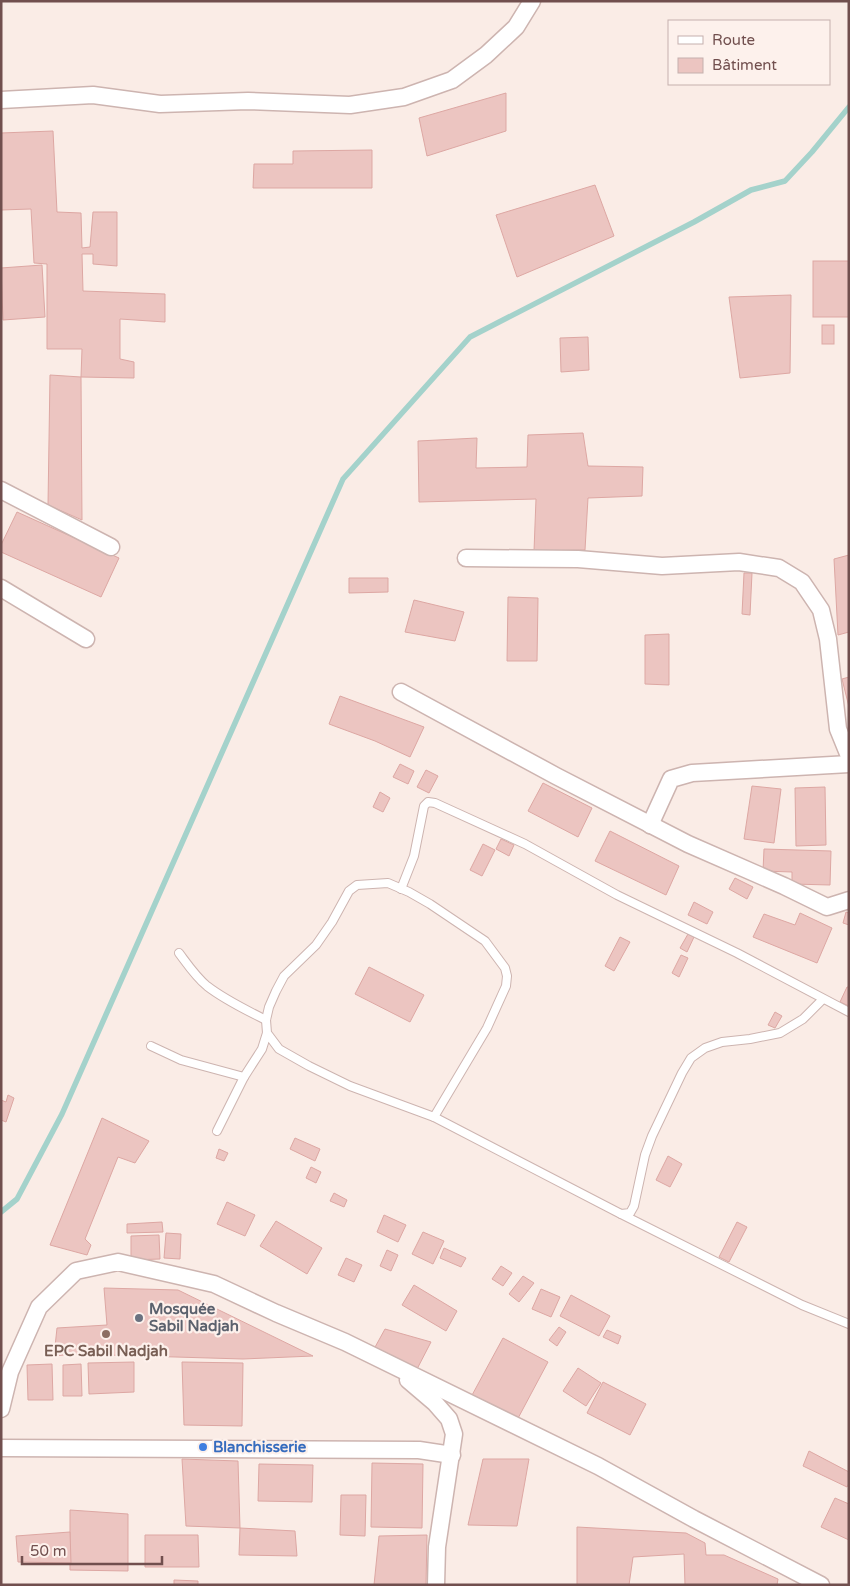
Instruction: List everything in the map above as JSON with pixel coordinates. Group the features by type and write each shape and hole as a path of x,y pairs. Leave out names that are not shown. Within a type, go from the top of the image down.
{"street":[{"path":"1,100 93,95 160,104 248,101 350,105 404,97 452,80 486,55 516,27 532,1"},
{"path":"1,490 111,547"},
{"path":"466,558 578,559 662,566 739,562 779,568 802,582 821,610 828,639 838,729 849,756"},
{"path":"1,588 86,639"},
{"path":"402,692 556,776 711,856 784,886 827,907 849,900"},
{"path":"650,825 671,779 692,773 849,764"},
{"path":"1,1409 10,1372 39,1307 76,1271 118,1262 214,1284 345,1342 598,1466 817,1584"},
{"path":"392,1366 435,1403 449,1419 454,1434 437,1548 436,1585"},
{"path":"1,1448 419,1450 452,1455"}],"lane":[{"path":"401,888 414,856 424,806 428,802 435,803 531,847 617,895 737,953 849,1012"},
{"path":"217,1131 244,1078 262,1049 267,1033 266,1020 276,990 284,976 316,945 332,922 349,891 357,885 379,883 388,883 401,888 430,904 485,942 504,968 507,976 506,986 487,1028 434,1117"},
{"path":"179,953 194,973 207,986 223,997 266,1020"},
{"path":"621,1214 630,1214 634,1206 645,1155 652,1136 691,1058 705,1048 722,1042 780,1033 803,1019 823,998"},
{"path":"267,1033 279,1049 308,1066 350,1086 434,1117 621,1214 802,1304 849,1324"},
{"path":"151,1046 195,1065 244,1078"}],"building":[{"path":"506,93 506,131 427,156 419,118"},
{"path":"53,131 57,212 81,213 82,248 90,247 93,212 117,212 117,266 93,264 93,254 82,254 83,291 165,294 165,322 120,319 120,359 134,362 134,378 81,377 82,349 47,349 47,264 34,263 31,209 1,210 1,133"},
{"path":"372,150 372,188 253,188 254,164 293,164 293,151"},
{"path":"595,185 614,236 517,277 496,215"},
{"path":"813,261 849,261 849,317 813,317"},
{"path":"42,265 45,317 3,320 1,268"},
{"path":"791,295 790,373 740,378 729,297"},
{"path":"822,325 834,325 834,344 822,344"},
{"path":"588,337 589,370 561,372 560,338"},
{"path":"50,375 81,377 82,520 48,505"},
{"path":"583,433 588,466 643,467 642,496 588,498 585,550 534,551 536,499 419,502 418,441 477,438 476,468 527,467 528,435"},
{"path":"17,512 119,558 101,597 1,552 1,545"},
{"path":"849,555 849,632 838,635 834,559"},
{"path":"744,573 752,573 750,615 742,614"},
{"path":"349,578 388,578 388,592 349,593"},
{"path":"508,597 538,598 537,661 507,661"},
{"path":"414,600 464,612 455,641 405,632"},
{"path":"669,634 669,685 645,684 645,635"},
{"path":"849,677 849,707 842,679"},
{"path":"340,696 424,727 410,757 375,741 329,724"},
{"path":"400,764 414,771 408,784 393,777"},
{"path":"426,770 438,776 429,793 417,787"},
{"path":"543,783 592,808 578,837 528,811"},
{"path":"752,786 781,789 774,843 744,839"},
{"path":"825,787 826,845 796,846 795,788"},
{"path":"380,792 390,798 383,812 373,807"},
{"path":"610,831 679,866 666,895 595,861"},
{"path":"501,839 514,845 509,856 496,849"},
{"path":"483,844 495,850 482,876 470,870"},
{"path":"764,849 831,851 830,885 792,884 792,872 763,871"},
{"path":"735,878 753,887 747,899 729,889"},
{"path":"694,902 713,912 707,924 688,915"},
{"path":"846,912 849,913 849,925 843,923"},
{"path":"800,913 832,928 817,963 753,937 764,914 795,925"},
{"path":"688,934 694,937 687,952 680,948"},
{"path":"620,937 630,942 614,971 605,966"},
{"path":"681,955 688,958 679,977 672,973"},
{"path":"369,967 424,995 410,1022 355,994"},
{"path":"847,987 849,987 849,1006 840,1002"},
{"path":"775,1012 782,1016 775,1028 768,1025"},
{"path":"8,1095 14,1098 6,1122 1,1120 1,1100 6,1102"},
{"path":"102,1118 149,1141 135,1163 118,1157 85,1239 91,1245 87,1255 50,1245"},
{"path":"295,1138 320,1149 315,1161 290,1149"},
{"path":"219,1149 228,1153 224,1161 216,1158"},
{"path":"668,1156 682,1164 670,1187 656,1180"},
{"path":"311,1167 321,1172 316,1183 306,1178"},
{"path":"334,1193 347,1200 344,1207 330,1201"},
{"path":"227,1202 255,1215 245,1236 217,1224"},
{"path":"384,1215 406,1225 398,1242 377,1232"},
{"path":"276,1221 322,1248 307,1274 260,1246"},
{"path":"162,1222 163,1232 127,1233 127,1224"},
{"path":"737,1222 747,1227 729,1262 719,1257"},
{"path":"423,1232 444,1241 433,1264 412,1254"},
{"path":"166,1233 181,1234 180,1259 164,1258"},
{"path":"159,1235 160,1259 131,1260 131,1236"},
{"path":"444,1248 466,1258 461,1267 440,1258"},
{"path":"387,1250 398,1255 391,1271 380,1266"},
{"path":"346,1258 362,1265 354,1282 338,1275"},
{"path":"501,1266 512,1273 503,1286 492,1279"},
{"path":"523,1276 534,1283 519,1302 509,1294"},
{"path":"414,1285 457,1311 446,1331 402,1305"},
{"path":"104,1288 178,1290 313,1356 243,1359 74,1354 54,1356 57,1328 107,1325"},
{"path":"541,1289 560,1297 551,1317 532,1309"},
{"path":"571,1295 610,1316 599,1336 560,1316"},
{"path":"559,1327 566,1332 557,1346 549,1340"},
{"path":"385,1329 431,1342 416,1371 374,1349"},
{"path":"607,1330 621,1336 618,1344 603,1337"},
{"path":"503,1338 548,1362 516,1422 471,1397"},
{"path":"134,1362 134,1392 89,1394 88,1363"},
{"path":"182,1362 243,1363 242,1426 184,1425"},
{"path":"52,1364 53,1400 28,1400 27,1365"},
{"path":"81,1364 82,1396 63,1396 63,1365"},
{"path":"578,1368 601,1383 586,1406 563,1391"},
{"path":"603,1382 646,1404 630,1435 587,1413"},
{"path":"809,1451 849,1472 847,1487 803,1466"},
{"path":"182,1459 238,1461 240,1528 186,1526"},
{"path":"483,1459 529,1459 517,1526 468,1525"},
{"path":"372,1463 423,1464 422,1528 371,1527"},
{"path":"259,1464 313,1465 312,1502 258,1501"},
{"path":"341,1495 366,1495 365,1536 340,1535"},
{"path":"835,1498 849,1504 849,1540 821,1527"},
{"path":"70,1510 128,1514 128,1571 70,1570"},
{"path":"577,1527 686,1533 705,1543 706,1555 724,1555 778,1579 777,1585 685,1585 684,1554 633,1557 629,1585 577,1585"},
{"path":"240,1528 295,1531 297,1556 239,1555"},
{"path":"70,1532 71,1563 18,1562 16,1536"},
{"path":"145,1535 198,1535 199,1567 145,1567"},
{"path":"427,1535 426,1585 374,1585 379,1536"},
{"path":"174,1580 198,1581 198,1585 174,1585"}],"waterway":[{"path":"1,1212 17,1199 62,1114 343,479 470,337 694,222 751,190 785,181 849,107"}],"place":[{"name":"Mosquée Sabil Nadjah","path":"139,1318"},
{"name":"EPC Sabil Nadjah","path":"106,1334"},
{"name":"Blanchisserie","path":"203,1447"}]}
